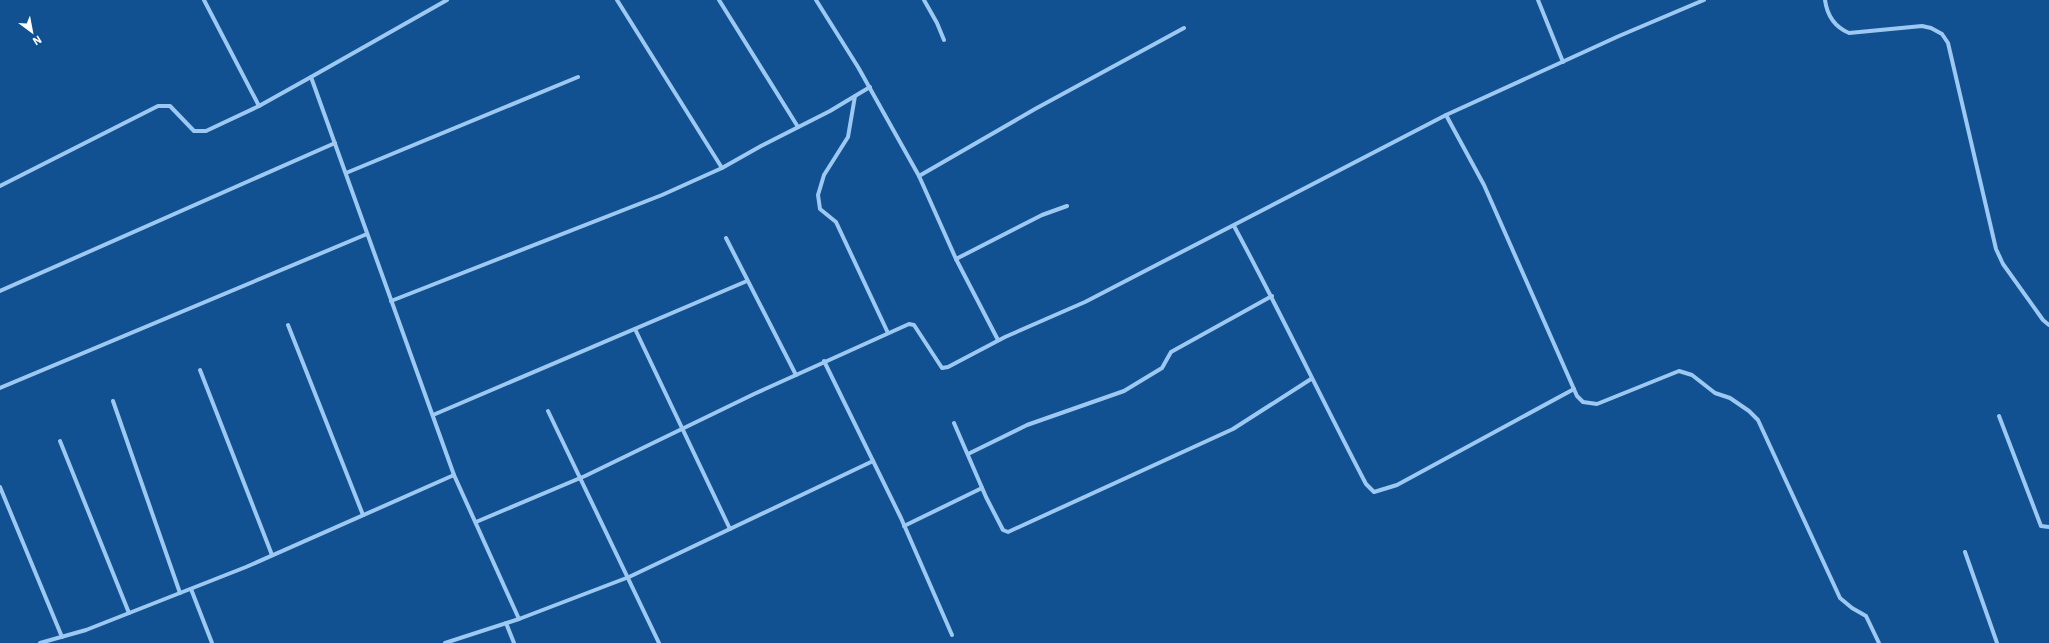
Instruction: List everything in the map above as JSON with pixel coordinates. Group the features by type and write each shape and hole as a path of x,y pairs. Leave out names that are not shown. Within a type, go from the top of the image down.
{"street":[{"path":"204,0 259,106"},
{"path":"0,186 158,106 170,106 194,131 206,131 259,106 447,0"},
{"path":"617,0 722,168"},
{"path":"719,0 798,127"},
{"path":"816,0 870,87 918,176 956,259 998,340"},
{"path":"924,0 937,23 944,40"},
{"path":"1538,0 1562,62"},
{"path":"476,522 580,478 824,361 909,324 914,325 942,368 948,367 998,340 1084,302 1234,226 1446,115 1704,0"},
{"path":"1825,0 1827,11 1833,20 1842,30 1849,33 1922,26 1931,28 1948,43 1958,79 1996,249 2003,264 2043,320 2049,325"},
{"path":"918,176 1035,109 1184,28"},
{"path":"311,76 454,475 519,619"},
{"path":"346,173 578,77"},
{"path":"392,301 662,195 722,168 870,87"},
{"path":"856,96 848,137 824,175 818,195 820,209 836,222 888,333"},
{"path":"1446,115 1484,185 1577,396 1583,402 1597,404 1678,371 1692,375 1715,393 1730,398 1749,411 1758,420 1840,598 1852,608 1866,616 1879,643"},
{"path":"0,291 335,143"},
{"path":"956,259 1042,215 1067,206"},
{"path":"1234,226 1272,296 1311,379 1366,484 1374,492 1397,484 1574,389"},
{"path":"0,388 368,234"},
{"path":"726,238 796,375"},
{"path":"433,415 748,281"},
{"path":"968,454 1027,425 1124,391 1162,368 1171,352 1272,296"},
{"path":"288,325 363,515"},
{"path":"634,329 730,530"},
{"path":"824,361 904,526 952,635"},
{"path":"200,370 272,556"},
{"path":"954,423 982,488 1003,530 1008,532 1233,429 1311,379"},
{"path":"113,401 180,593"},
{"path":"548,411 629,577 659,643"},
{"path":"1999,416 2041,526 2049,528"},
{"path":"60,441 129,613"},
{"path":"445,643 519,619 629,577 873,461"},
{"path":"40,643 62,637 191,589 272,556 454,475"},
{"path":"0,488 62,637"},
{"path":"904,526 982,488"},
{"path":"1965,552 1997,643"},
{"path":"191,589 212,643"},
{"path":"506,623 514,643"}]}
